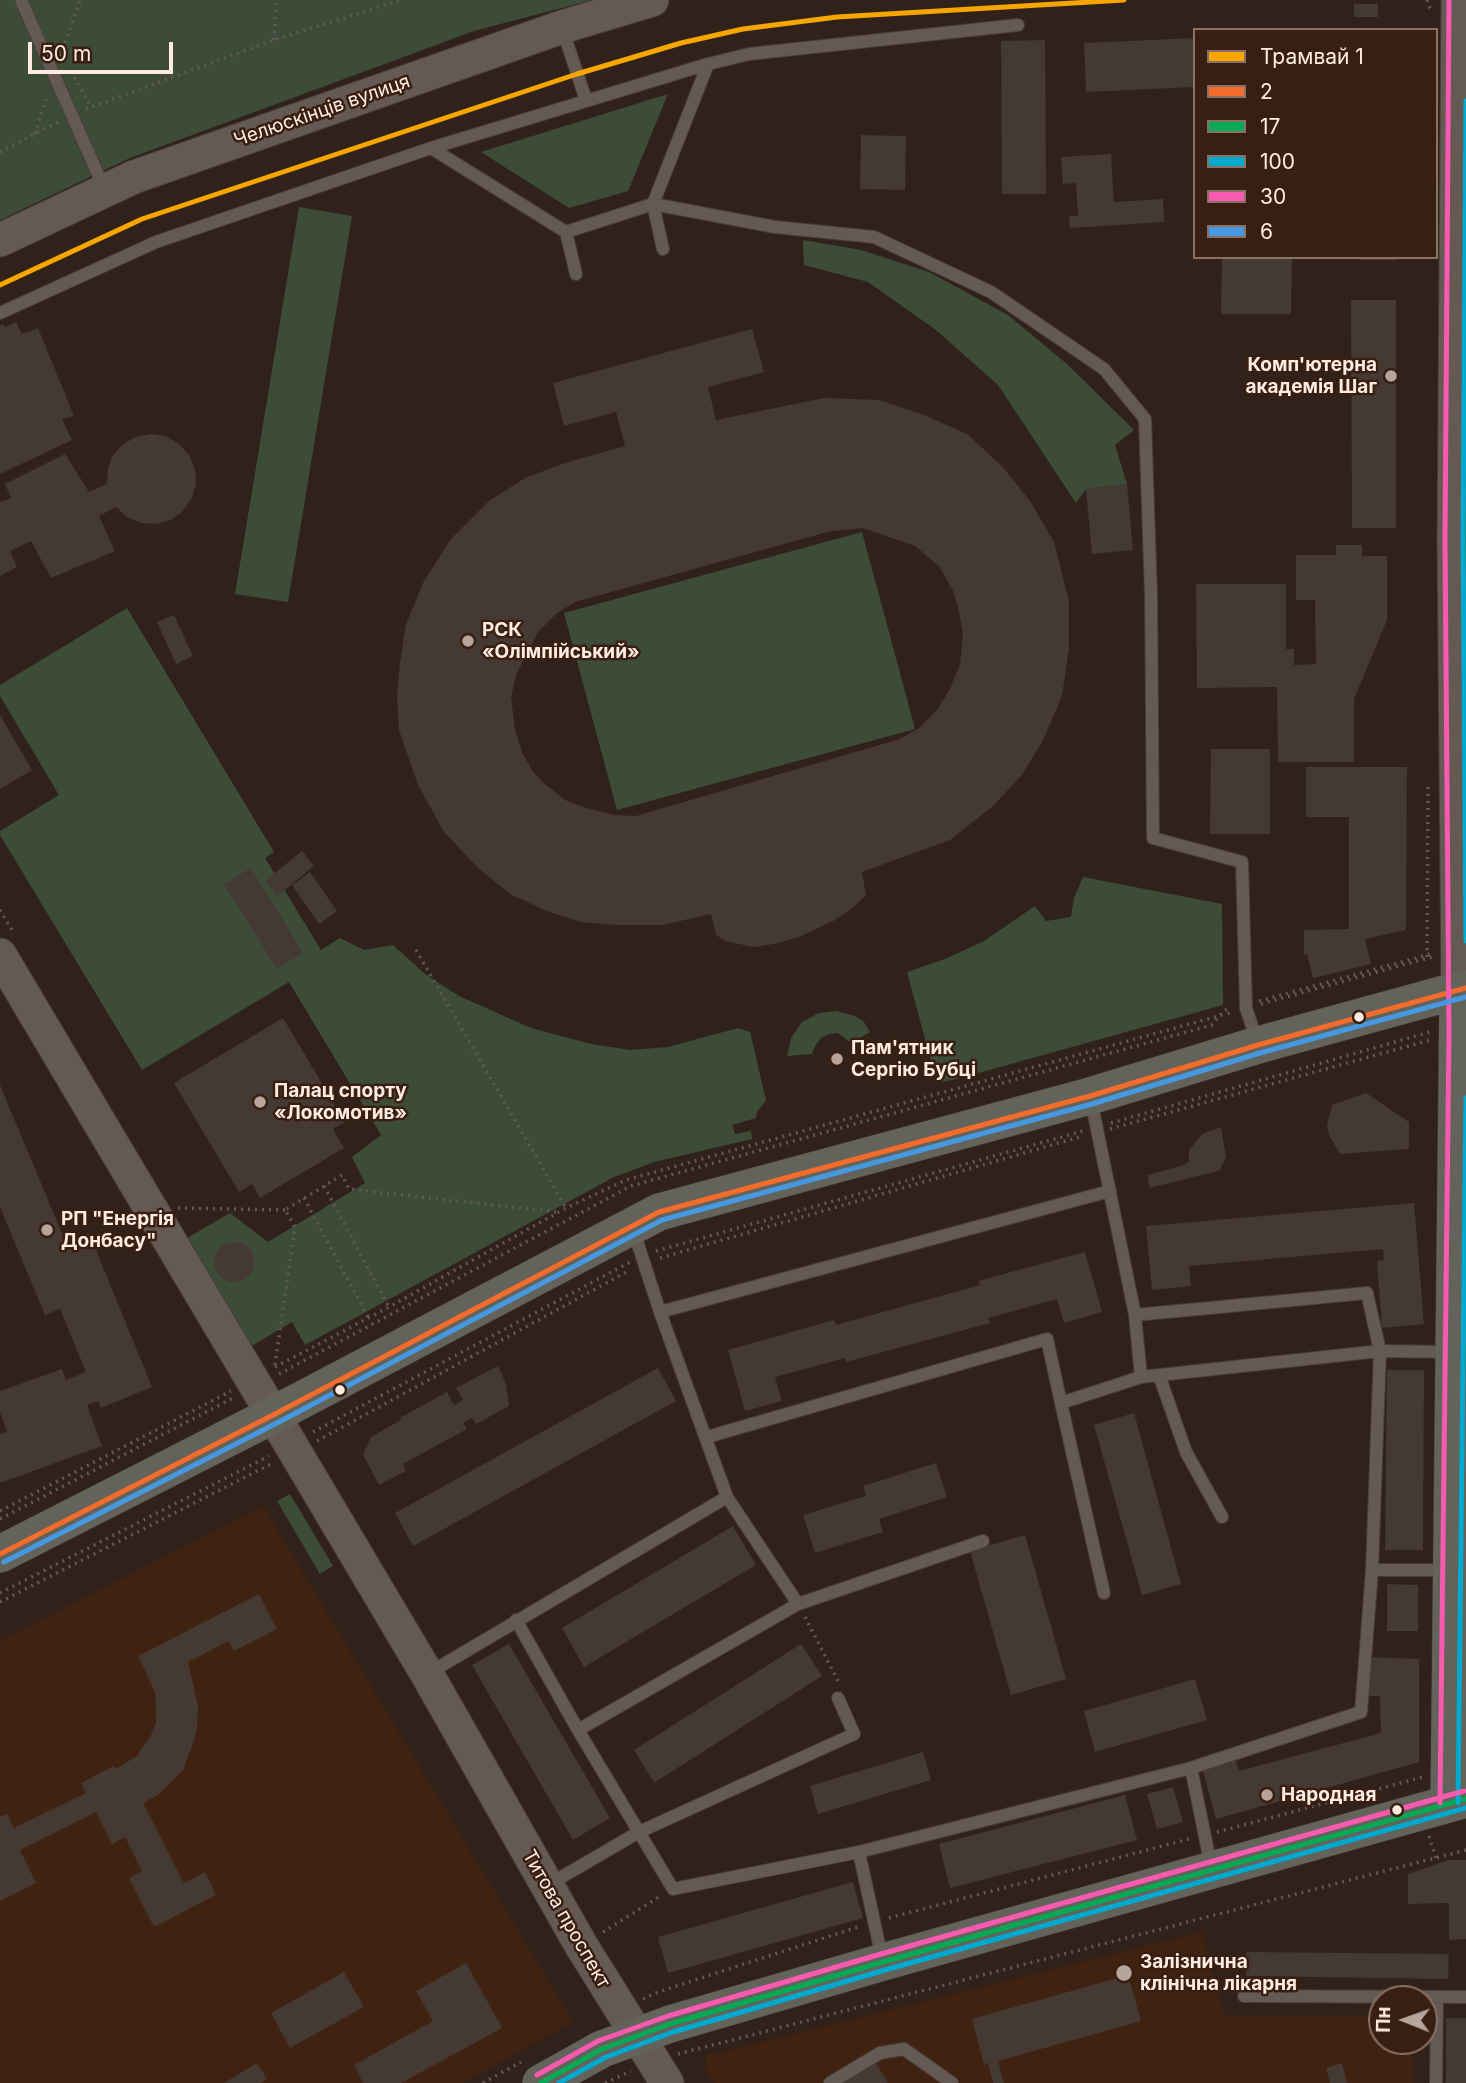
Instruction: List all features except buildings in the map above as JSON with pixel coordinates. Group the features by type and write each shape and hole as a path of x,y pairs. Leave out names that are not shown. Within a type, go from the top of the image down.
{"main road":[{"name":"Челюскінців вулиця","path":"0,240 134,177 562,27 652,0"},
{"path":"536,2070 602,2049 644,2047 883,1962 1457,1801 1450,1767 1459,1702 1452,1570 1461,1001 1460,539 1445,6"},
{"name":"Титова проспект","path":"7,944 282,1430 427,1674 580,1945 644,2047"},
{"path":"0,1554 282,1430 637,1240 659,1212 1093,1111 1258,1045 1461,1001"}],"lane":[{"path":"21,0 105,191"},
{"path":"0,313 156,242 431,148 708,64 749,54 1018,26"},
{"path":"562,27 586,100"},
{"path":"663,249 653,204 708,64"},
{"path":"431,148 566,232 576,274"},
{"path":"566,232 653,204 775,227 874,237 991,292 1104,369 1145,419 1151,595 1153,838 1242,862 1246,1008 1258,1045"},
{"path":"1093,1111 1135,1315 1141,1377"},
{"path":"660,1312 1110,1191"},
{"path":"637,1240 727,1497 797,1604"},
{"path":"516,1620 673,1889 859,1852 1191,1768 1361,1712 1372,1570 1380,1351 1367,1293 1135,1315"},
{"path":"707,1437 1047,1339 1104,1593"},
{"path":"1060,1403 1141,1377 1380,1351 1455,1352"},
{"path":"1159,1375 1186,1452 1222,1517"},
{"path":"427,1674 727,1497"},
{"path":"579,1730 797,1604 983,1541"},
{"path":"1372,1570 1452,1570"},
{"path":"546,1886 639,1832 854,1734 838,1698"},
{"path":"1191,1768 1212,1870"},
{"path":"859,1852 883,1962"},
{"path":"1244,1996 1368,1997"},
{"path":"1438,1997 1466,1997"},
{"path":"830,2083 880,2053 904,2049 952,2083"},
{"path":"1436,2055 1436,2083"}],"path":[{"path":"274,40 276,0"},
{"path":"0,152 73,114 274,40 401,0"},
{"path":"1427,0 1428,5 1445,6"},
{"path":"0,910 7,944"},
{"path":"416,950 566,1208"},
{"path":"0,1593 282,1430 637,1240 1093,1111 1461,1001"},
{"path":"174,1208 285,1210 342,1175 349,1189 559,1212"},
{"path":"324,1186 389,1307"},
{"path":"304,1198 368,1317"},
{"path":"274,1367 295,1227 285,1210"},
{"path":"797,1604 844,1692 838,1698"},
{"path":"605,2083 618,2076 644,2047 658,1992 874,1922 1414,1780 1450,1767"},
{"path":"644,2047 680,2053 1466,1850"},
{"path":"580,1945 673,1889"},
{"path":"483,2083 536,2070"}],"shaded area":[{"path":"263,1506 573,2022 463,2083 0,2083 0,1641"},
{"name":"Залізнична клінічна лікарня","path":"1202,1932 1224,2015 1368,2015 1368,2055 1413,2055 1413,2083 714,2083 705,2069 706,2056"}],"green space":[{"path":"0,0 592,0 474,31 130,158 0,220"},
{"path":"668,94 628,191 569,208 481,152"},
{"path":"299,207 352,216 288,602 235,594"},
{"path":"803,240 861,250 929,272 1008,315 1067,364 1134,430 1115,445 1127,484 1086,489 1076,503 998,385 936,330 868,282 804,265"},
{"path":"862,532 915,729 617,810 564,613"},
{"path":"127,608 274,852 265,858 321,950 340,938 364,950 393,945 425,974 459,996 531,1028 591,1044 630,1050 668,1047 738,1028 750,1032 766,1100 756,1118 732,1125 735,1134 751,1131 752,1139 654,1162 614,1177 305,1345 292,1322 250,1347 182,1241 230,1213 268,1242 365,1183 352,1157 381,1135 289,982 142,1070 0,835 0,831 59,795 0,696 0,685"},
{"path":"1083,877 1222,904 1223,1005 937,1083 907,972 945,959 984,941 1035,906 1046,921 1071,917 1074,898"},
{"path":"836,1011 855,1016 864,1022 870,1032 851,1043 838,1033 829,1034 821,1038 812,1054 787,1056 791,1038 802,1022 819,1013"},
{"path":"290,1494 333,1566 320,1574 277,1501"}],"tram line":[{"name":"1","path":"0,285 142,219 577,74 681,43 743,29 837,17 1124,0"}],"transit line":[{"name":"30","path":"1440,1803 1449,1034 1445,539 1449,0"},
{"name":"100","path":"1466,101 1463,539 1466,941"},
{"name":"2","path":"0,1554 273,1415 659,1212 1090,1096 1258,1045 1466,988"},
{"name":"6","path":"4,1562 277,1423 662,1220 1092,1104 1260,1053 1466,997"},
{"name":"100","path":"1458,1803 1466,1098"},
{"name":"30","path":"537,2075 598,2041 668,2016 1464,1791"},
{"name":"17","path":"541,2083 602,2049 670,2024 1466,1799"},
{"name":"100","path":"559,2083 606,2057 673,2032 1466,1808"}],"place":[{"name":"Комп'ютерна академія Шаг","path":"1391,376"},
{"name":"РСК «Олімпійський»","path":"468,641"},
{"name":"Пам'ятник Сергію Бубці","path":"837,1059"},
{"name":"Палац спорту «Локомотив»","path":"260,1102"},
{"name":"РП \"Енергія Донбасу\"","path":"47,1230"},
{"name":"Народная","path":"1267,1795"},
{"name":"Залізнична клінічна лікарня","path":"1124,1973"}]}
